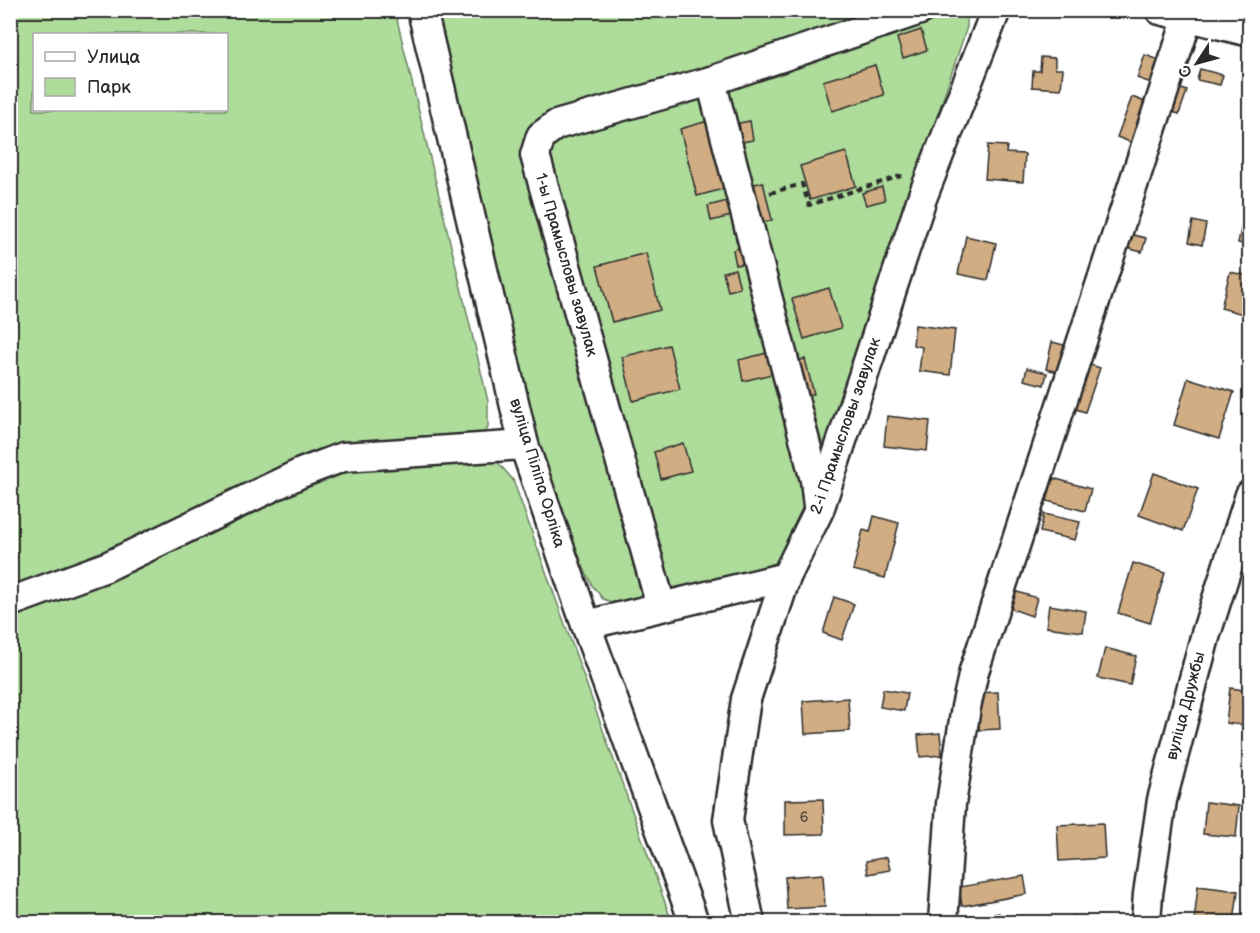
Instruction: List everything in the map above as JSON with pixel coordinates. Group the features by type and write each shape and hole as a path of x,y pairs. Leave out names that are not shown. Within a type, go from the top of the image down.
{"street":[{"name":"вуліца Піліпа Орліка","path":"422,10 524,445 586,625 694,922"},
{"name":"1-ы Прамысловы завулак","path":"661,606 535,155 541,136 556,124 711,81 920,10"},
{"name":"2-і Прамысловы завулак","path":"749,918 728,820 746,699 786,577 819,510 922,198 996,10"},
{"path":"1160,10 1250,32"},
{"path":"943,922 951,804 974,671 1188,17"},
{"path":"711,81 815,480 819,510"},
{"path":"10,602 106,567 301,473 343,457 524,445"},
{"name":"вуліца Дружбы","path":"1146,922 1162,800 1205,637 1250,495"},
{"path":"586,625 786,577"}],"path":[{"path":"770,193 802,184 808,205 901,176 908,178"}],"green space":[{"path":"10,11 395,11 488,401 488,428 471,448 496,460 513,480 672,922 11,922"},
{"path":"434,11 967,11 967,27 790,556 779,567 618,604 603,599 592,585 582,564 539,442 477,197"}],"building":[{"path":"921,30 927,50 903,58 897,38"},
{"path":"1145,55 1165,62 1157,85 1137,78"},
{"path":"1041,57 1055,58 1055,69 1063,69 1061,89 1032,87 1033,71 1040,71"},
{"path":"875,65 884,95 832,111 823,81"},
{"path":"1200,69 1223,75 1220,85 1197,80"},
{"path":"1173,86 1187,91 1179,114 1165,110"},
{"path":"1132,97 1153,105 1138,145 1117,137"},
{"path":"708,121 727,188 697,196 680,129"},
{"path":"750,121 753,140 742,142 739,123"},
{"path":"988,145 1007,146 1006,153 1025,154 1023,182 985,179"},
{"path":"846,152 856,186 810,200 800,166"},
{"path":"763,182 772,220 757,224 747,186"},
{"path":"882,187 885,200 866,205 862,193"},
{"path":"731,200 735,215 711,221 708,206"},
{"path":"1244,215 1250,216 1250,246 1238,243"},
{"path":"1193,221 1206,224 1202,245 1189,242"},
{"path":"1129,234 1146,238 1142,252 1126,248"},
{"path":"966,236 996,243 988,280 958,274"},
{"path":"742,247 746,263 736,265 733,250"},
{"path":"646,253 660,310 612,322 597,266"},
{"path":"735,269 740,288 728,291 723,272"},
{"path":"1230,272 1250,276 1250,316 1221,308"},
{"path":"829,288 841,328 804,339 792,299"},
{"path":"915,325 955,330 950,375 919,371 922,347 913,345"},
{"path":"1052,342 1064,345 1058,372 1046,369"},
{"path":"669,345 680,389 633,401 622,357"},
{"path":"767,353 772,374 743,381 739,360"},
{"path":"805,359 814,394 800,397 791,362"},
{"path":"1082,362 1100,368 1085,412 1067,406"},
{"path":"1027,368 1047,373 1044,385 1024,380"},
{"path":"1188,378 1234,392 1219,439 1174,425"},
{"path":"887,416 930,421 927,451 884,446"},
{"path":"683,443 691,471 661,479 654,452"},
{"path":"1154,473 1198,489 1183,531 1139,515"},
{"path":"1053,478 1091,489 1085,511 1047,501"},
{"path":"1044,514 1080,522 1075,540 1040,532"},
{"path":"874,516 899,523 885,578 853,570 863,530 870,532"},
{"path":"1133,563 1165,573 1150,623 1118,613"},
{"path":"1014,591 1037,598 1032,616 1009,608"},
{"path":"834,597 854,604 842,640 823,633"},
{"path":"1049,605 1086,611 1083,632 1046,627"},
{"path":"1105,648 1136,656 1130,685 1098,678"},
{"path":"1230,688 1250,691 1250,726 1226,723"},
{"path":"883,689 907,693 904,711 880,707"},
{"path":"998,692 1000,729 979,730 976,693"},
{"path":"848,698 850,731 805,734 803,701"},
{"path":"940,733 942,755 920,757 918,735"},
{"path":"823,799 824,834 785,835 785,800"},
{"path":"1206,802 1239,806 1236,837 1203,834"},
{"path":"1103,823 1105,858 1059,861 1057,825"},
{"path":"887,857 890,870 868,874 866,861"},
{"path":"823,874 825,907 787,909 785,877"},
{"path":"1024,876 1027,894 962,906 959,887"},
{"path":"1198,886 1238,891 1234,922 1194,922"},
{"path":"999,913 1001,922 972,922 971,918"},
{"path":"1072,916 1101,920 1100,922 1071,922"}]}
